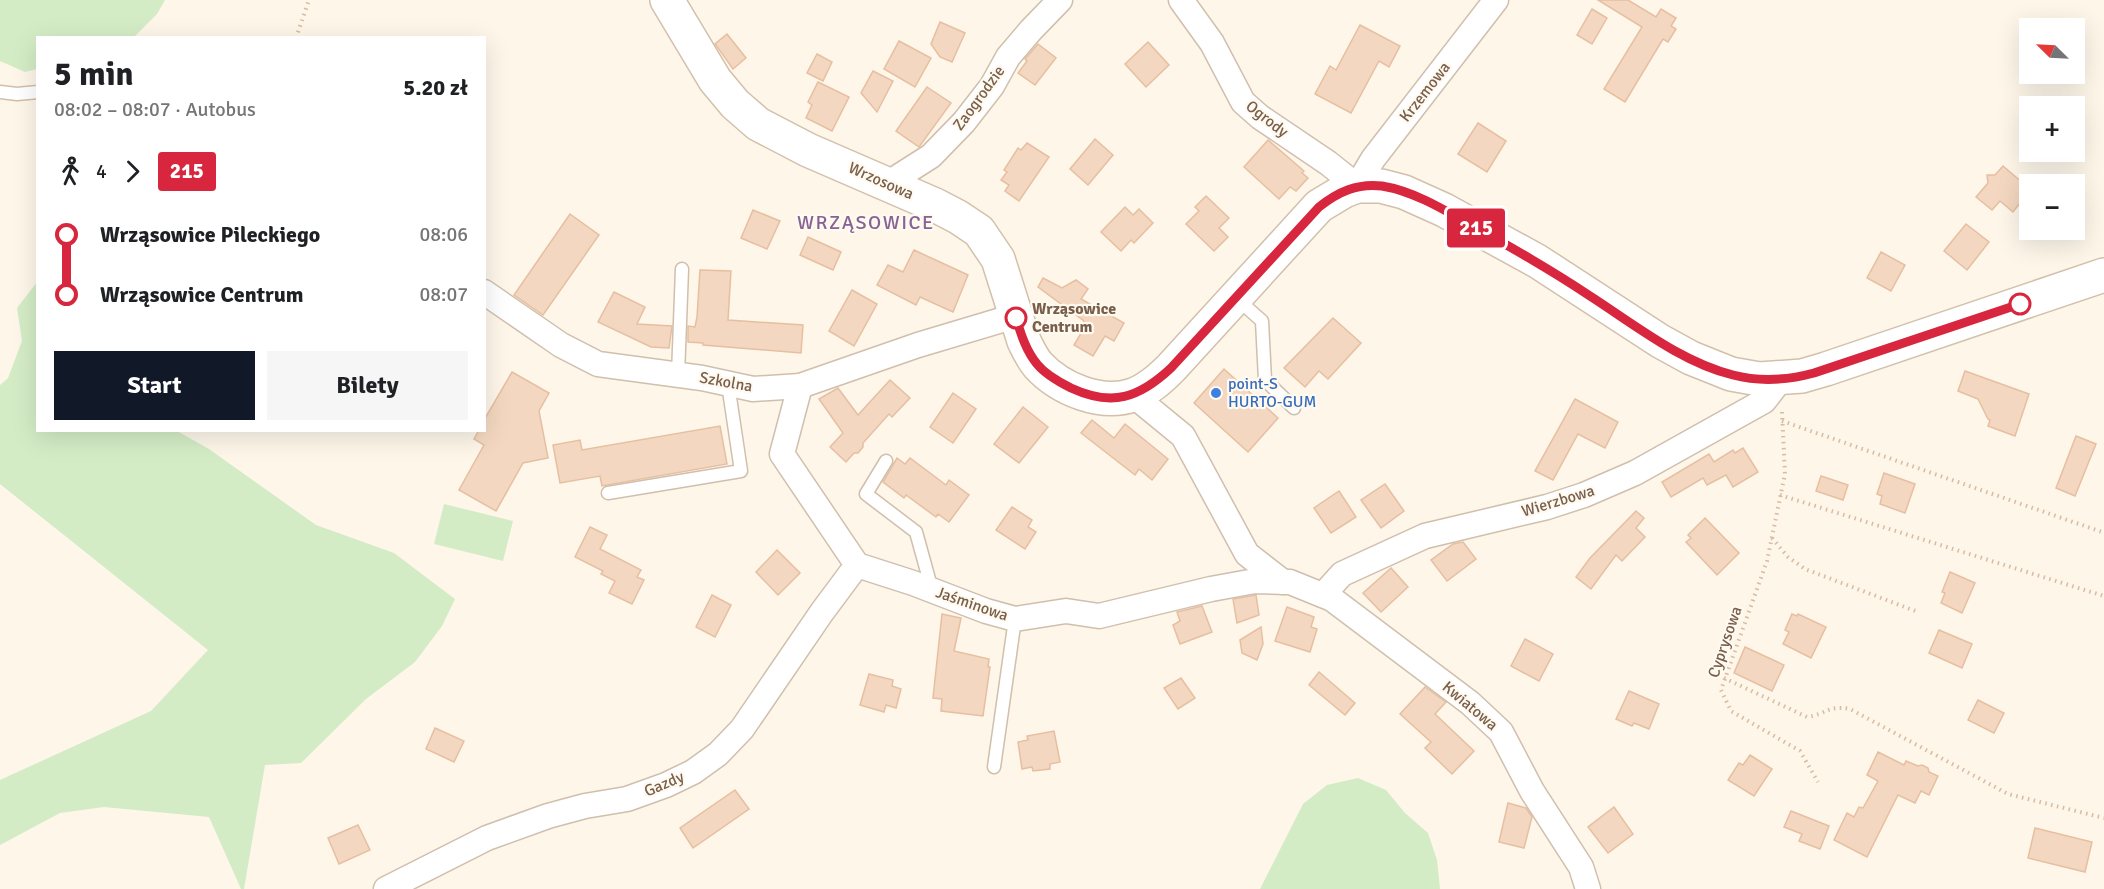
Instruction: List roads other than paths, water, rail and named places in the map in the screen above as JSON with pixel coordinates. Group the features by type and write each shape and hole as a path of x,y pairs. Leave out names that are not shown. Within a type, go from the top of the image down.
{"street":[{"name":"Wrzosowa","path":"667,0 716,80 747,115 772,132 950,213 979,231 998,259 1015,316 1030,354 1038,366 1068,387 1097,397 1114,398 1132,395"},
{"name":"Zaogrodzie","path":"887,184 931,156 964,122 992,86 1008,57 1060,0"},
{"name":"Ogrody","path":"1181,0 1212,43 1243,102 1260,117 1328,163 1357,186"},
{"name":"Krzemowa","path":"1357,186 1373,159 1496,0"},
{"path":"1283,582 1247,554 1183,436 1132,395 1158,380 1171,368 1319,207 1334,195 1357,186 1381,186 1404,192 1444,210 1537,261 1660,341 1691,358 1731,374 1759,379 1802,376 1826,369 2102,273"},
{"name":"Szkolna","path":"486,293 561,345 598,364 678,375 753,389 800,386 918,345 1015,316"},
{"name":"Wierzbowa","path":"1323,595 1342,574 1425,536 1547,507 1584,495 1635,472 1764,401 1781,379"},
{"path":"800,386 782,454 857,565"},
{"name":"Jaśminowa","path":"857,565 986,611 1015,619 1066,611 1099,616 1255,581 1290,582 1323,595"},
{"name":"Gazdy","path":"386,889 487,838 548,816 585,806 627,799 666,785 693,772 718,754 742,729 857,565"},
{"name":"Kwiatowa","path":"1323,595 1332,599 1470,704 1501,732 1532,791 1581,867 1588,889"}],"lane":[{"path":"0,92 17,94 36,92"},
{"path":"678,375 682,269"},
{"path":"1235,298 1262,321 1265,380 1294,408"},
{"path":"608,493 741,471 728,384"},
{"path":"886,461 866,494 916,532 932,590"},
{"path":"994,767 1015,619"}],"place":[{"name":"Wrząsowice Centrum","path":"1016,318"},
{"name":"point-S HURTO-GUM","path":"1216,393"}],"district":[{"name":"WRZĄSOWICE","path":"866,222"}]}
